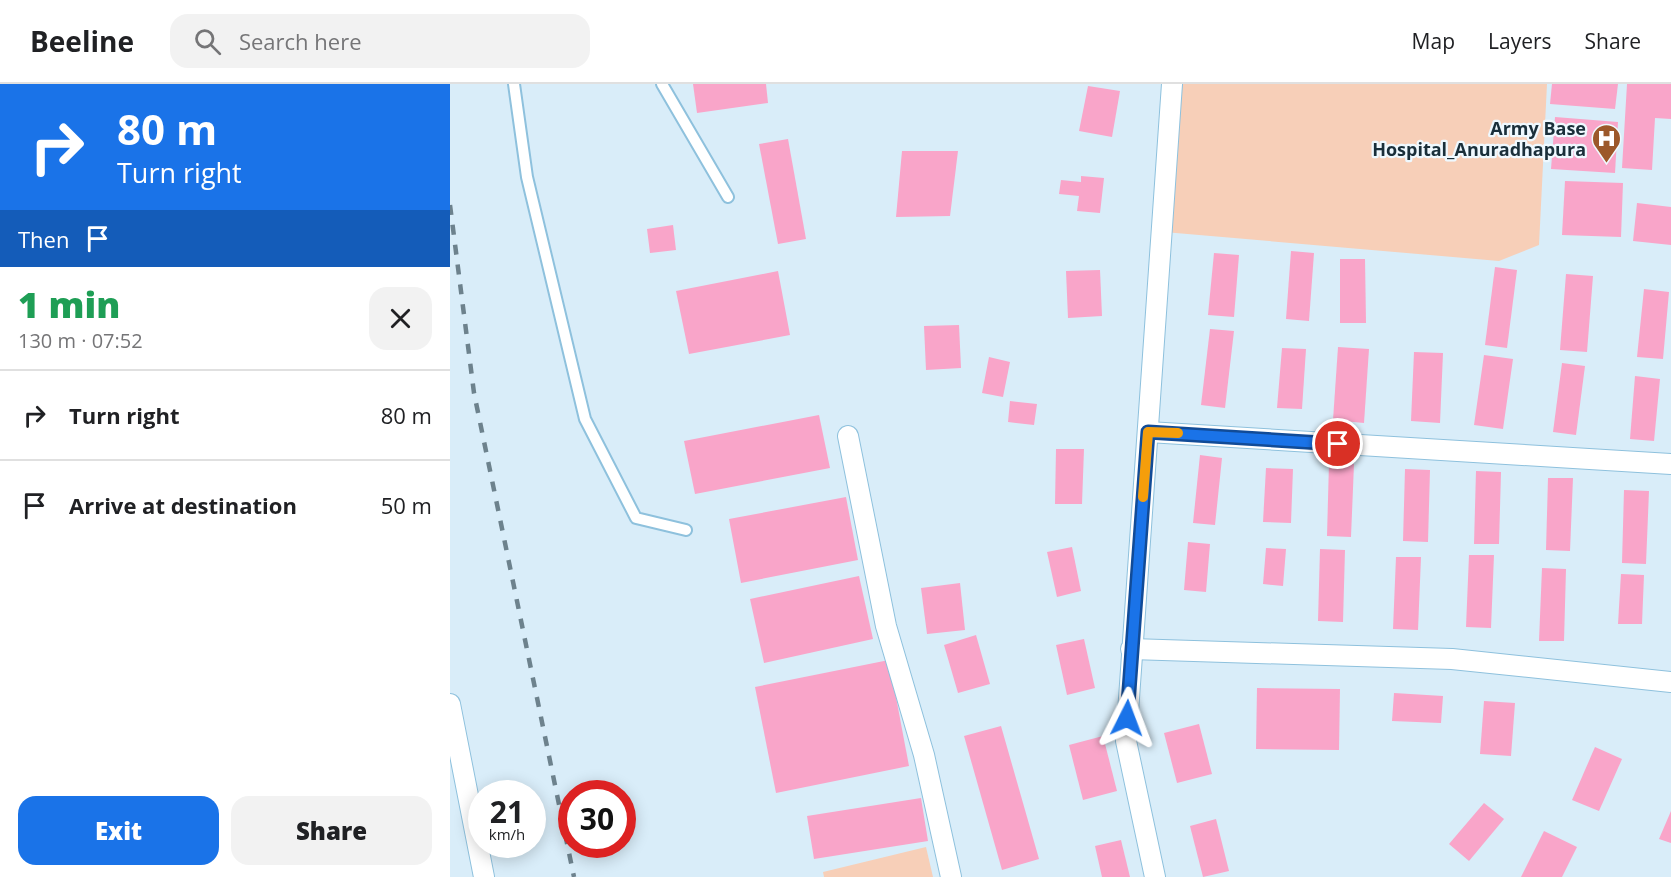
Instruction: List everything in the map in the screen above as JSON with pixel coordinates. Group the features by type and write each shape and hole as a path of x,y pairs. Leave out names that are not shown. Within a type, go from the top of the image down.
{"street":[{"path":"1155,877 1126,741 1172,84"},
{"path":"1148,432 1671,464"},
{"path":"848,436 886,626 924,755 951,877"},
{"path":"1131,649 1452,659 1671,681"},
{"path":"450,704 484,877"}],"lane":[{"path":"514,84 526,177 585,419 636,518 686,530"},
{"path":"662,84 728,197"}],"shaded area":[{"path":"1172,84 1547,84 1539,245 1499,261 1164,232"},
{"path":"926,847 933,877 824,877 823,872"}],"building":[{"path":"693,84 766,84 768,103 697,113"},
{"path":"1552,84 1618,84 1615,109 1550,104"},
{"path":"1627,84 1671,84 1671,119 1655,118 1652,170 1622,168"},
{"path":"1088,86 1120,91 1112,137 1079,131"},
{"path":"1555,117 1618,122 1615,173 1551,169"},
{"path":"788,139 806,239 778,244 759,144"},
{"path":"902,151 958,151 950,216 896,217"},
{"path":"1081,176 1104,178 1100,213 1077,211 1079,196 1059,194 1061,180 1081,182"},
{"path":"1565,181 1623,183 1621,237 1562,235"},
{"path":"1637,203 1671,207 1671,245 1633,241"},
{"path":"673,225 676,250 650,253 647,229"},
{"path":"1291,251 1314,253 1309,321 1286,319"},
{"path":"1214,253 1239,255 1234,317 1208,315"},
{"path":"1340,259 1365,259 1366,323 1340,323"},
{"path":"1495,267 1517,270 1507,348 1485,345"},
{"path":"1100,270 1102,316 1068,318 1066,271"},
{"path":"778,271 790,335 689,354 676,291"},
{"path":"1566,274 1593,276 1587,352 1560,350"},
{"path":"1644,289 1669,292 1663,359 1637,357"},
{"path":"959,325 961,368 926,370 924,326"},
{"path":"1210,329 1234,331 1225,408 1201,405"},
{"path":"1338,347 1369,349 1364,423 1333,420"},
{"path":"1282,348 1306,349 1302,409 1277,408"},
{"path":"1414,352 1443,353 1440,423 1411,421"},
{"path":"1484,355 1513,359 1503,429 1474,425"},
{"path":"989,357 1010,362 1003,397 982,393"},
{"path":"1562,363 1585,366 1576,435 1553,432"},
{"path":"1635,376 1660,379 1654,441 1630,439"},
{"path":"1010,401 1037,404 1034,425 1008,422"},
{"path":"819,415 830,468 695,494 684,441"},
{"path":"1056,449 1084,449 1082,504 1055,504"},
{"path":"1200,455 1222,458 1215,525 1193,523"},
{"path":"1329,463 1354,464 1351,537 1327,536"},
{"path":"1266,468 1293,469 1291,523 1263,522"},
{"path":"1405,469 1430,470 1428,542 1403,541"},
{"path":"1476,471 1501,472 1499,544 1474,544"},
{"path":"1548,478 1573,478 1570,551 1546,550"},
{"path":"1624,490 1649,491 1646,564 1622,563"},
{"path":"846,497 858,560 741,583 729,519"},
{"path":"1188,542 1210,544 1206,592 1184,590"},
{"path":"1072,547 1081,591 1057,597 1047,552"},
{"path":"1266,548 1286,549 1283,586 1263,584"},
{"path":"1320,549 1345,550 1343,622 1318,621"},
{"path":"1469,555 1494,555 1491,628 1466,627"},
{"path":"1396,557 1421,557 1418,630 1393,629"},
{"path":"1542,568 1566,569 1564,641 1539,641"},
{"path":"1621,574 1644,575 1642,624 1618,624"},
{"path":"859,576 873,639 764,663 750,599"},
{"path":"960,583 965,630 927,634 921,588"},
{"path":"976,635 990,684 958,693 944,645"},
{"path":"1084,639 1095,688 1067,695 1056,645"},
{"path":"889,660 909,766 776,793 755,687"},
{"path":"1257,688 1340,689 1339,750 1256,749"},
{"path":"1394,693 1443,696 1441,723 1392,721"},
{"path":"1484,701 1515,703 1511,756 1480,754"},
{"path":"1199,724 1212,774 1177,783 1164,733"},
{"path":"1001,726 1039,859 1002,870 964,736"},
{"path":"1103,736 1117,791 1083,800 1069,745"},
{"path":"1595,747 1622,759 1599,811 1572,800"},
{"path":"921,798 928,841 814,859 807,816"},
{"path":"1484,803 1504,819 1469,861 1449,844"},
{"path":"1671,811 1671,843 1659,839"},
{"path":"1216,819 1229,871 1203,877 1190,826"},
{"path":"1544,831 1577,847 1562,877 1521,877"},
{"path":"1121,840 1130,877 1102,877 1095,846"}],"railway":[{"path":"450,205 474,393 574,877"}],"slow traffic":[{"path":"1143,497 1148,432 1178,433"}],"place":[{"name":"Army Base Hospital_Anuradhapura","path":"1607,164"}],"route":[{"path":"1127,718 1148,432 1338,444"}]}
